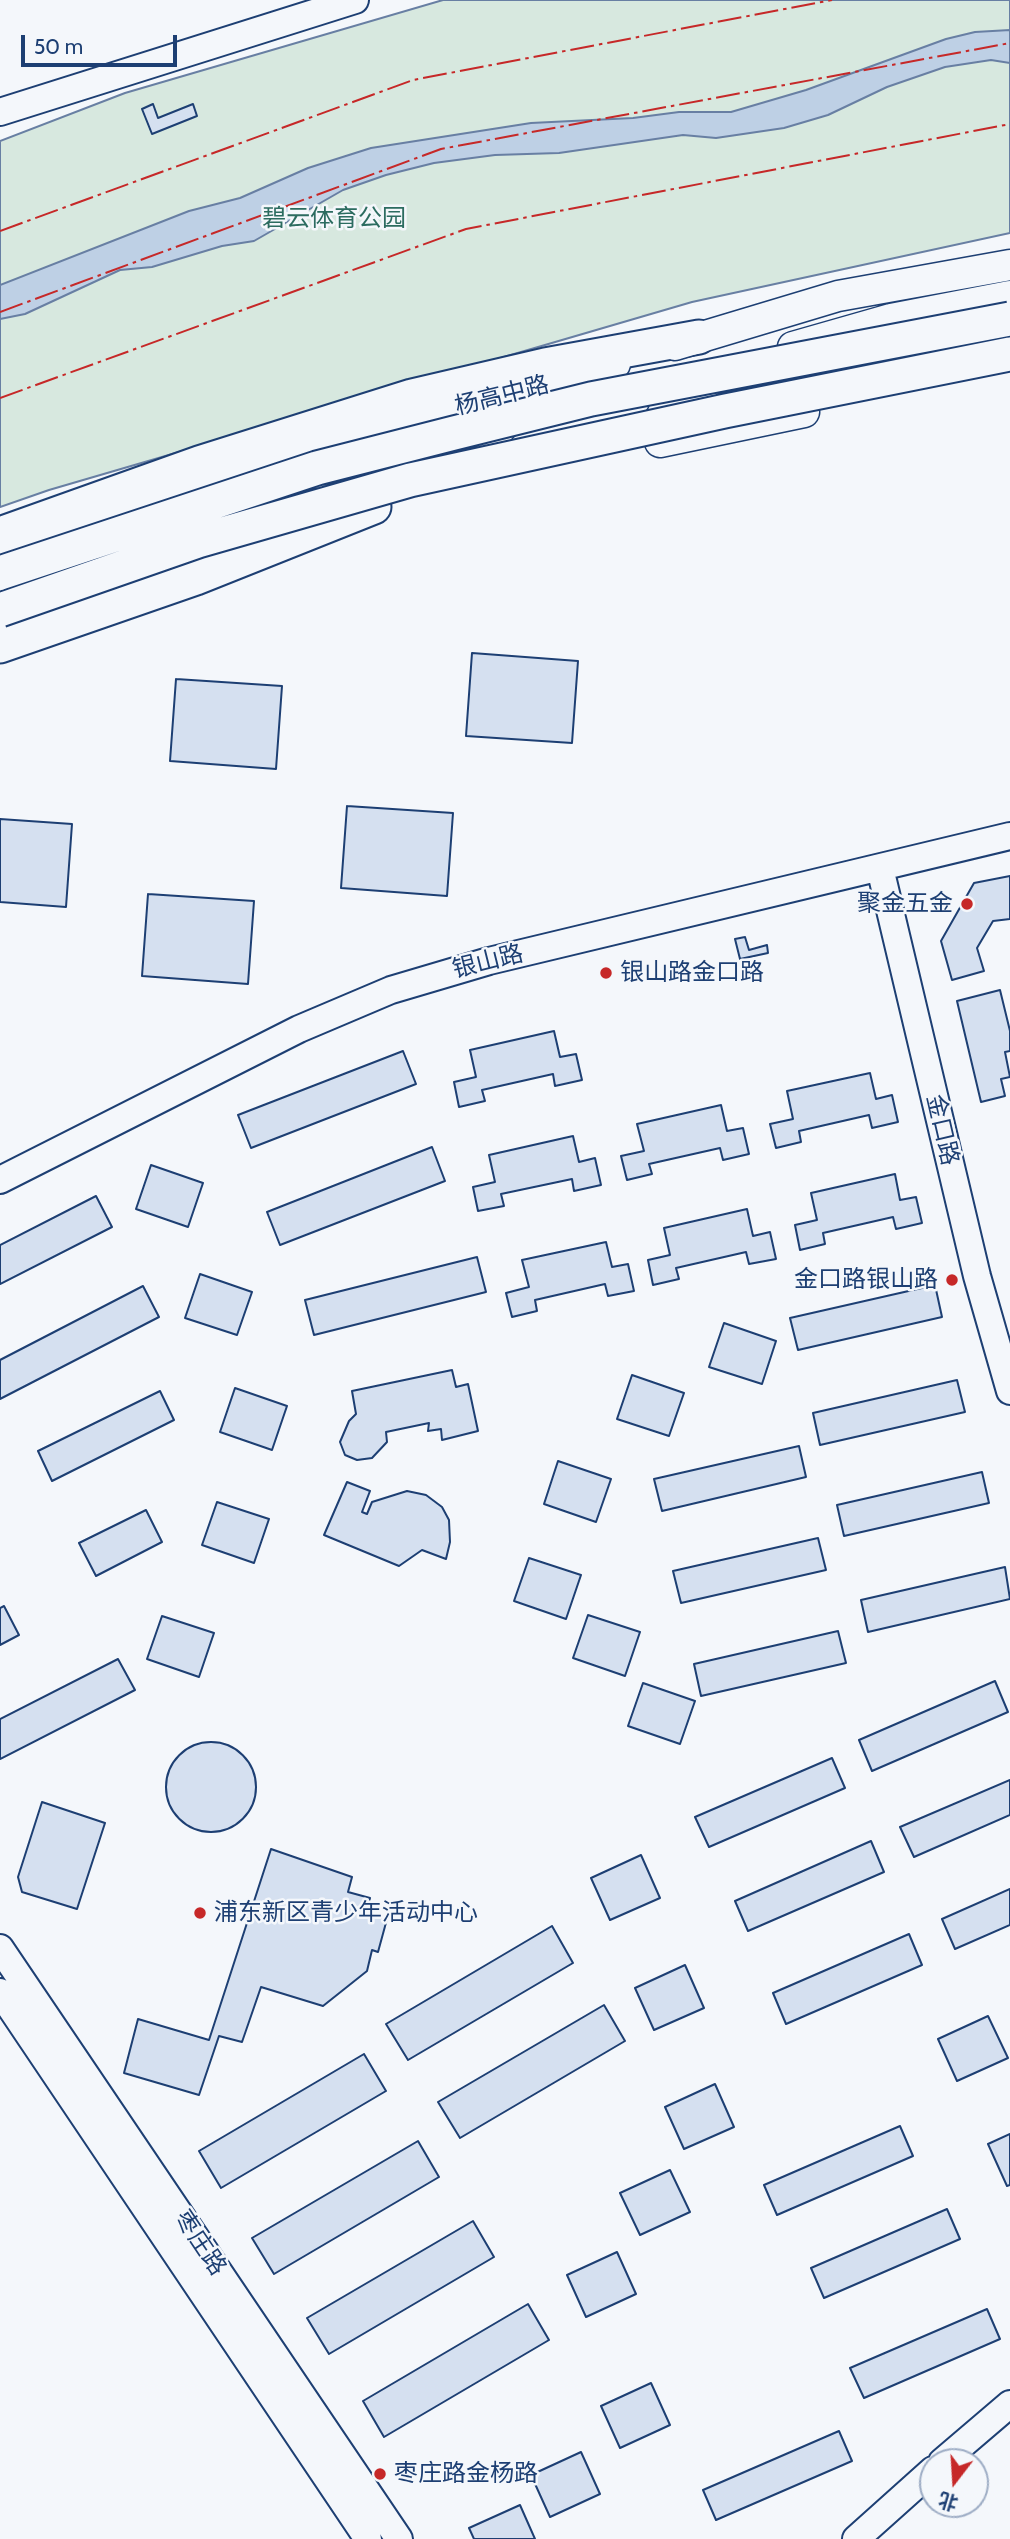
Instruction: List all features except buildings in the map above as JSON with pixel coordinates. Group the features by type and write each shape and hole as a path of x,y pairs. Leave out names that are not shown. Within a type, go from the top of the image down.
{"highway":[{"name":"杨高中路","path":"0,573 317,468 466,430 592,400 1010,319"},
{"path":"0,534 199,463 412,396 545,365 699,337"},
{"path":"0,610 198,541 410,480 713,413 1010,355"},
{"path":"0,646 195,578 374,507"}],"main road":[{"name":"杨高中路","path":"0,552 211,476 367,429 538,389 838,296 1010,264"},
{"name":"杨高中路","path":"0,628 267,533 451,485 574,424 745,361 891,319 1010,296"},
{"path":"451,485 1010,371"}],"street":[{"path":"0,112 355,0"},
{"name":"银山路","path":"0,1180 299,1029 391,990 489,961 1010,836"},
{"name":"金口路","path":"880,868 977,1276 1010,1391"},
{"name":"枣庄路","path":"0,1948 399,2539"},
{"name":"枣庄路","path":"0,1992 368,2539"},
{"path":"958,2448 1010,2404"},
{"path":"856,2539 919,2483"}],"green space":[{"name":"碧云体育公园","path":"443,0 1010,0 1010,233 692,302 49,490 0,507 0,141 125,93"}],"water":[{"path":"1010,30 1010,63 991,60 945,67 887,87 828,115 784,128 716,138 683,135 559,153 495,155 434,163 386,175 343,190 254,241 222,246 152,267 120,270 25,314 0,319 0,285 189,211 240,198 308,168 371,148 531,123 633,118 679,112 731,112 806,90 946,39 975,32"}],"power":[{"path":"0,231 413,80 832,0"},
{"path":"0,312 441,149 1010,43"},
{"path":"0,398 466,229 1010,124"}],"place":[{"name":"聚金五金","path":"967,904"},
{"name":"银山路金口路","path":"606,973"},
{"name":"金口路银山路","path":"952,1280"},
{"name":"浦东新区青少年活动中心","path":"200,1913"},
{"name":"枣庄路金杨路","path":"380,2474"}]}
